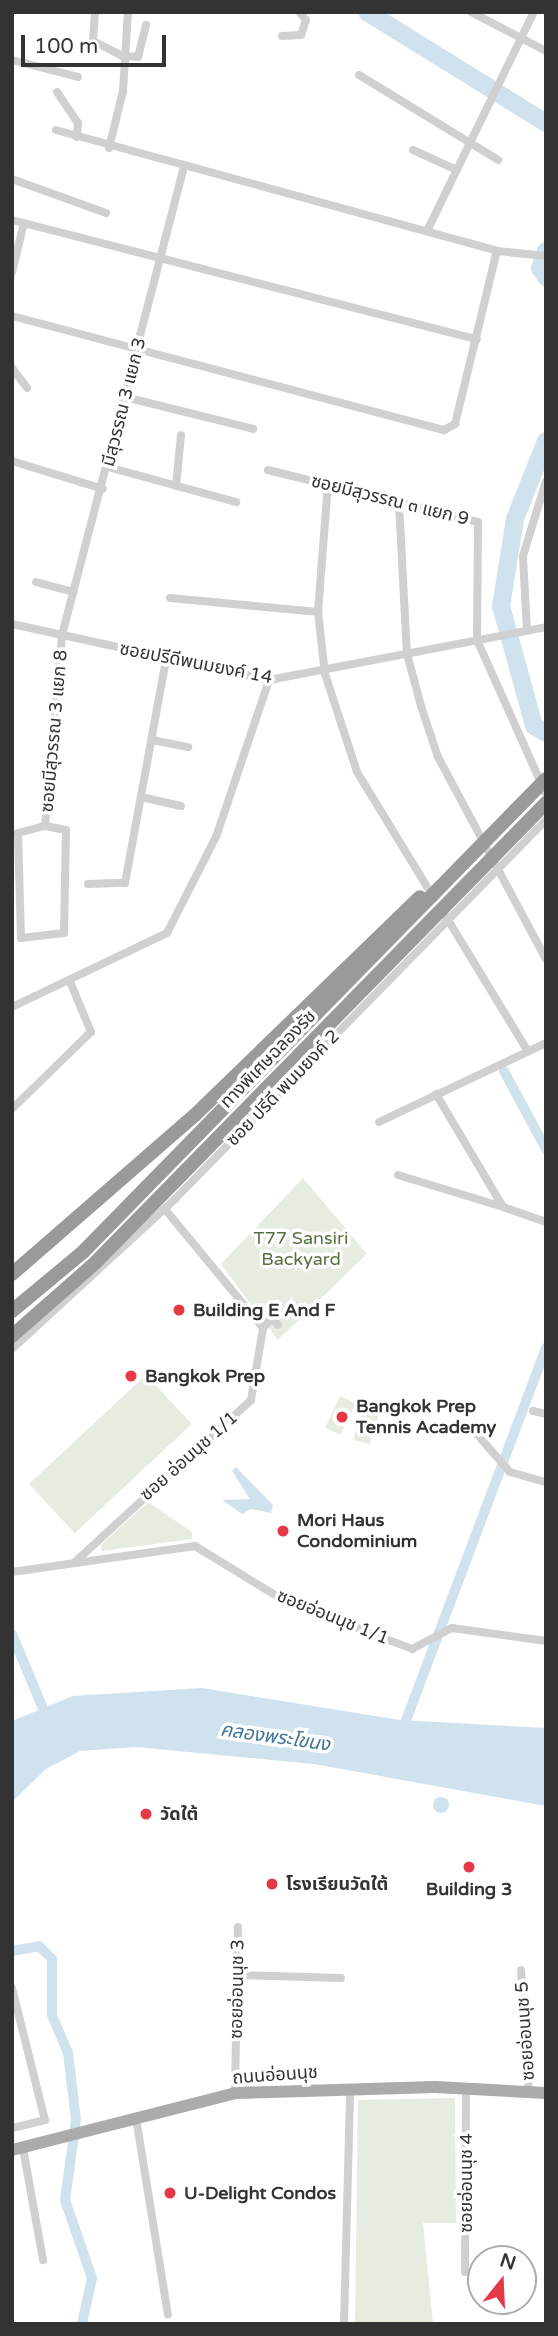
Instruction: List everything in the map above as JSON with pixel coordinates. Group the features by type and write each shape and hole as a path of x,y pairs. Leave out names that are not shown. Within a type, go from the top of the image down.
{"highway":[{"name":"ทางพิเศษฉลองรัช","path":"12,1311 83,1252 546,779"},
{"name":"ทางพิเศษฉลองรัช","path":"12,1336 95,1263 546,803"},
{"path":"12,1274 195,1115 385,926 486,841"}],"main road":[{"name":"ถนนอ่อนนุช","path":"435,2090 546,2101"},
{"name":"ถนนอ่อนนุช","path":"18,2152 235,2097 435,2090 546,2093"}],"street":[{"path":"94,12 93,41 123,56 138,57 146,25"},
{"path":"109,148 123,91 123,56 128,12"},
{"path":"282,36 301,35 306,20 299,12"},
{"path":"471,12 546,51"},
{"path":"427,231 534,12"},
{"path":"12,60 78,77"},
{"path":"359,75 472,139 498,160"},
{"path":"57,92 78,123 77,137"},
{"path":"57,130 109,148 497,251 546,256"},
{"path":"413,150 457,170"},
{"name":"มีสุวรรณ 3 แยก 3","path":"62,635 103,489 159,257 184,167"},
{"path":"12,179 106,213"},
{"path":"12,220 477,340"},
{"path":"12,272 24,223"},
{"path":"12,316 136,351 444,430 455,424 497,251"},
{"path":"12,368 27,388"},
{"path":"125,397 253,429"},
{"path":"176,486 181,435"},
{"path":"12,461 103,489"},
{"path":"108,467 236,502"},
{"name":"ซอยมีสุวรรณ ๓ แยก 9","path":"268,470 478,522 477,640"},
{"path":"527,631 523,556 546,481"},
{"path":"328,484 318,612 325,674 357,772 527,1050"},
{"path":"399,503 407,654 438,757 546,959"},
{"path":"36,582 74,593"},
{"path":"170,598 318,612"},
{"name":"ซอยปรีดีพนมยงค์ 14","path":"12,624 269,680 325,674 407,654 546,627"},
{"name":"ซอยมีสุวรรณ 3 แยก 8","path":"45,826 62,635"},
{"path":"477,640 546,794"},
{"path":"88,884 125,883 166,659"},
{"path":"12,1007 71,984 167,933 216,837 269,680"},
{"path":"152,740 188,747"},
{"path":"141,797 181,806"},
{"name":"ซอย ปรีดี พนมยงค์ 2","path":"12,1349 165,1209 447,918 546,820"},
{"name":"ซอยมีสุวรรณ 3 แยก 8","path":"45,826 66,830 64,933 21,938 18,833 45,826"},
{"path":"12,1109 91,1032 71,984"},
{"path":"379,1122 546,1043"},
{"path":"436,1094 503,1207"},
{"path":"398,1175 546,1222"},
{"name":"ซอย อ่อนนุช 1/1","path":"74,1563 251,1400 266,1326 165,1209"},
{"path":"533,1411 546,1414"},
{"path":"475,1432 498,1462 510,1472 546,1482"},
{"name":"ซอยอ่อนนุช 1/1","path":"12,1572 200,1547 280,1598 408,1648 421,1648 452,1628 546,1641"},
{"name":"ซอยอ่อนนุช 3","path":"235,2097 238,1927"},
{"name":"ซอยอ่อนนุช 5","path":"522,1970 529,2093"},
{"path":"237,1975 341,1978"},
{"path":"12,1988 45,2120 12,2128"},
{"path":"344,2324 350,2092"},
{"name":"ซอยอ่อนนุช 4","path":"465,2272 466,2094"},
{"path":"136,2120 168,2315"},
{"path":"18,2152 43,2260"}],"green space":[{"name":"T77 Sansiri Backyard","path":"303,1178 367,1254 278,1340 221,1264"},
{"path":"146,1375 192,1424 75,1533 29,1484"},
{"path":"340,1396 355,1403 341,1435 325,1428"},
{"path":"363,1408 379,1413 370,1445 353,1440"},
{"path":"148,1502 192,1532 192,1539 102,1551 101,1545"},
{"path":"455,2098 456,2223 423,2223 433,2324 355,2324 358,2100"}],"water":[{"path":"236,1467 273,1505 271,1513 251,1509 242,1514 222,1500 250,1499 232,1471"},
{"name":"คลองพระโขนง","path":"202,1688 400,1720 546,1728 546,1806 314,1764 136,1747 80,1751 46,1769 12,1802 12,1721 73,1696"},
{"path":"441,1797 447,1799 447,1811 441,1813 435,1811 433,1805 435,1799"}],"waterway":[{"path":"367,12 546,123"},
{"path":"546,251 540,268 546,277"},
{"path":"546,441 515,519 501,606 534,726 546,733"},
{"path":"504,1071 546,1149"},
{"path":"402,1731 546,1347"},
{"path":"12,1634 47,1718"},
{"path":"12,1951 39,1946 52,1959 52,2015 68,2053 76,2120 65,2200 92,2278 82,2324"}],"place":[{"name":"Building E And F","path":"179,1310"},
{"name":"Bangkok Prep","path":"131,1376"},
{"name":"Bangkok Prep Tennis Academy","path":"342,1417"},
{"name":"Mori Haus Condominium","path":"283,1531"},
{"name":"วัดใต้","path":"146,1814"},
{"name":"Building 3","path":"469,1867"},
{"name":"โรงเรียนวัดใต้","path":"272,1884"},
{"name":"U-Delight Condos","path":"170,2193"}]}
